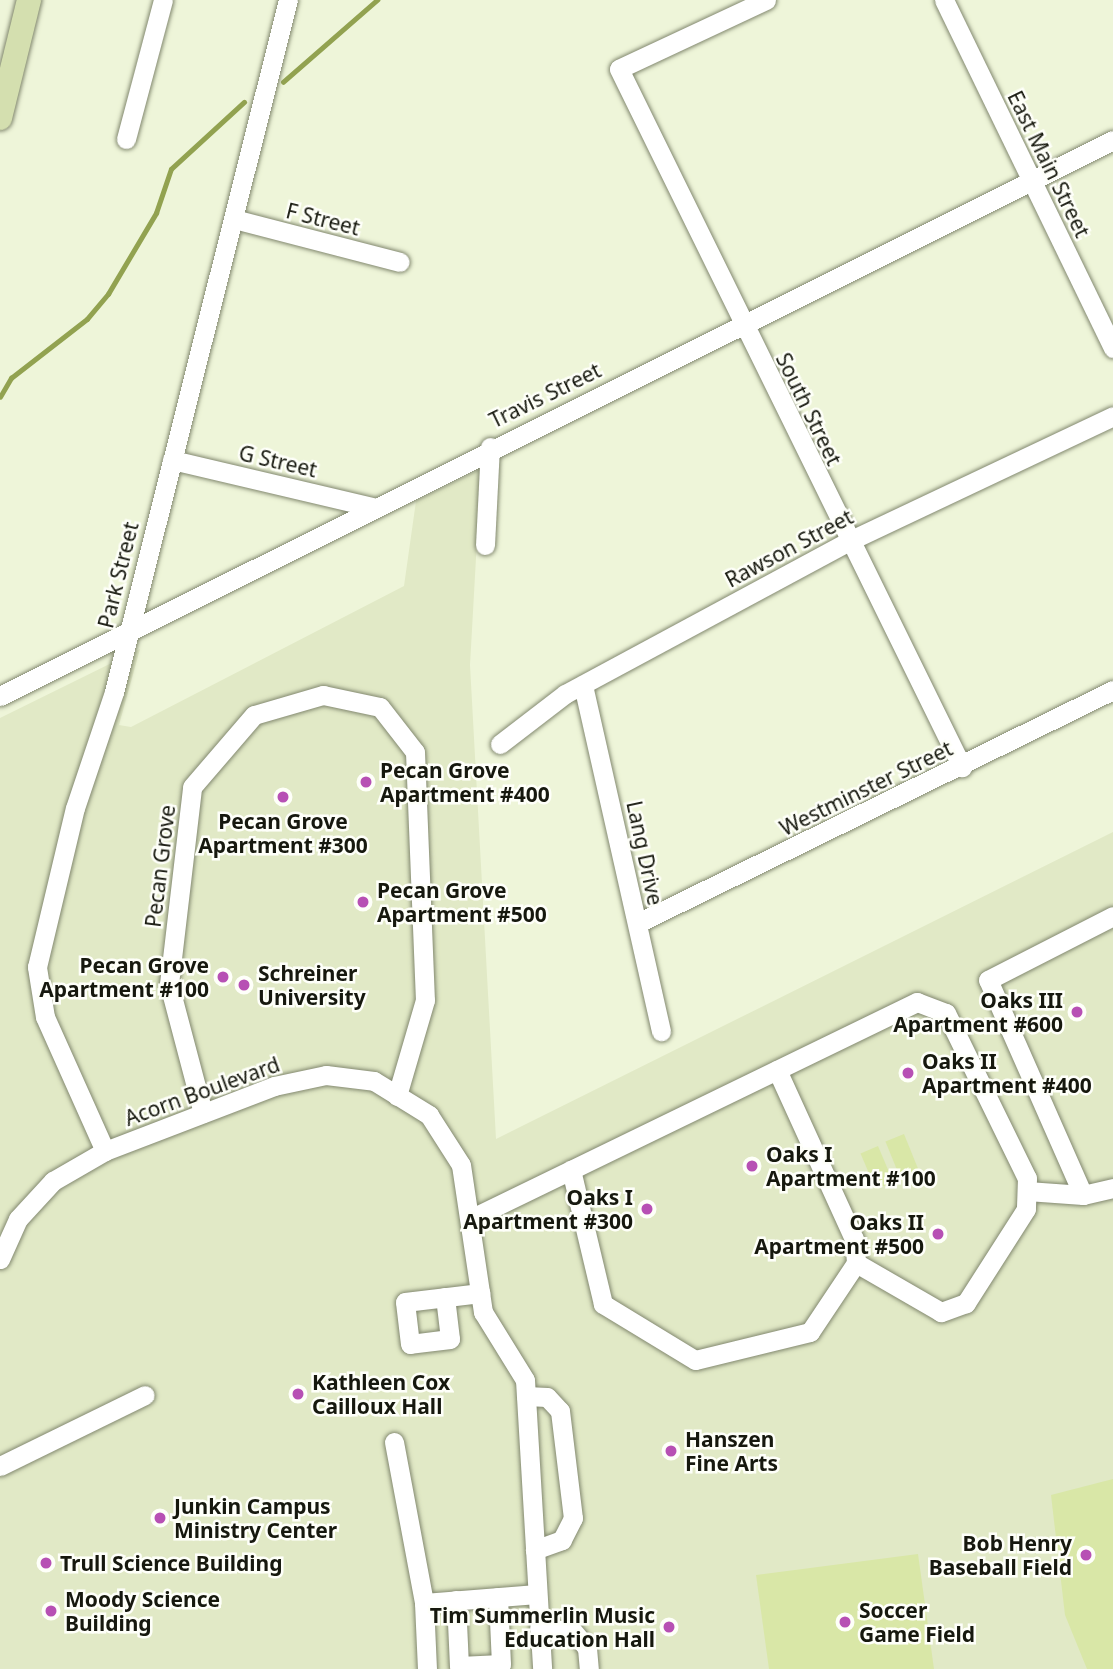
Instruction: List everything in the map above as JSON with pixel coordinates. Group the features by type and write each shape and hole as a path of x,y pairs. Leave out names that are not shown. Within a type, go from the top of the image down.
{"main road":[{"path":"0,118 29,0"}],"street":[{"path":"126,139 163,0"},
{"name":"Park Street","path":"105,1151 49,1030 36,979 75,808 107,719 288,0"},
{"name":"South Street","path":"766,0 619,69 962,767"},
{"name":"East Main Street","path":"943,0 1113,348"},
{"name":"Travis Street","path":"0,696 491,447 1113,140"},
{"name":"F Street","path":"234,219 400,262"},
{"name":"Rawson Street","path":"500,744 583,685 849,541 1113,415"},
{"path":"485,545 491,447"},
{"name":"G Street","path":"172,460 373,507"},
{"name":"Lang Drive","path":"583,685 661,1031"},
{"name":"Westminster Street","path":"638,923 962,767 1113,690"},
{"name":"Pecan Grove","path":"203,1113 169,985 192,786 254,715 323,695 380,707 415,752 425,1000 397,1096"},
{"path":"1083,1195 988,980 1113,916"},
{"path":"470,1219 917,1002 946,1013 1027,1178 1026,1209 966,1303 941,1312 856,1263"},
{"path":"571,1170 603,1304 695,1360 810,1332 856,1263 854,1239 777,1070"},
{"name":"Acorn Boulevard","path":"0,1259 18,1219 53,1181 105,1151 274,1086 326,1075 374,1082 429,1115 461,1165 483,1312 525,1380 541,1669"},
{"path":"1027,1191 1083,1195 1113,1188"},
{"path":"445,1297 480,1293"},
{"path":"0,1466 145,1395"},
{"path":"526,1396 547,1397 560,1411 573,1518 562,1540 535,1550"},
{"path":"394,1443 424,1603 427,1669"},
{"path":"424,1603 537,1594"},
{"path":"456,1600 459,1666 501,1664 498,1597"},
{"path":"539,1629 572,1630 587,1648 589,1669"}],"shaded area":[{"name":"Schreiner University","path":"481,469 470,665 496,1139 1113,832 1113,1669 0,1669 0,718 140,649 119,725 131,727 404,586 416,501"}],"green space":[{"path":"904,1134 919,1171 900,1179 885,1141"},
{"path":"878,1146 893,1182 876,1189 861,1153"},
{"name":"Bob Henry Baseball Field","path":"1113,1479 1113,1669 1087,1669 1065,1615 1051,1495"},
{"name":"Soccer Game Field","path":"918,1554 934,1669 769,1669 756,1575"}],"waterway":[{"path":"283,82 377,0"},
{"path":"0,397 11,378 87,319 108,294 156,213 171,169 244,102"}],"place":[{"name":"Pecan Grove Apartment #400","path":"366,782"},
{"name":"Pecan Grove Apartment #300","path":"283,797"},
{"name":"Pecan Grove Apartment #500","path":"363,902"},
{"name":"Pecan Grove Apartment #100","path":"223,977"},
{"name":"Schreiner University","path":"244,985"},
{"name":"Oaks III Apartment #600","path":"1077,1012"},
{"name":"Oaks II Apartment #400","path":"908,1073"},
{"name":"Oaks I Apartment #100","path":"752,1166"},
{"name":"Oaks I Apartment #300","path":"647,1209"},
{"name":"Oaks II Apartment #500","path":"938,1234"},
{"name":"Kathleen Cox Cailloux Hall","path":"298,1394"},
{"name":"Hanszen Fine Arts","path":"671,1451"},
{"name":"Junkin Campus Ministry Center","path":"160,1518"},
{"name":"Bob Henry Baseball Field","path":"1086,1555"},
{"name":"Trull Science Building","path":"46,1563"},
{"name":"Moody Science Building","path":"51,1611"},
{"name":"Soccer Game Field","path":"845,1622"},
{"name":"Tim Summerlin Music Education Hall","path":"669,1627"}]}
